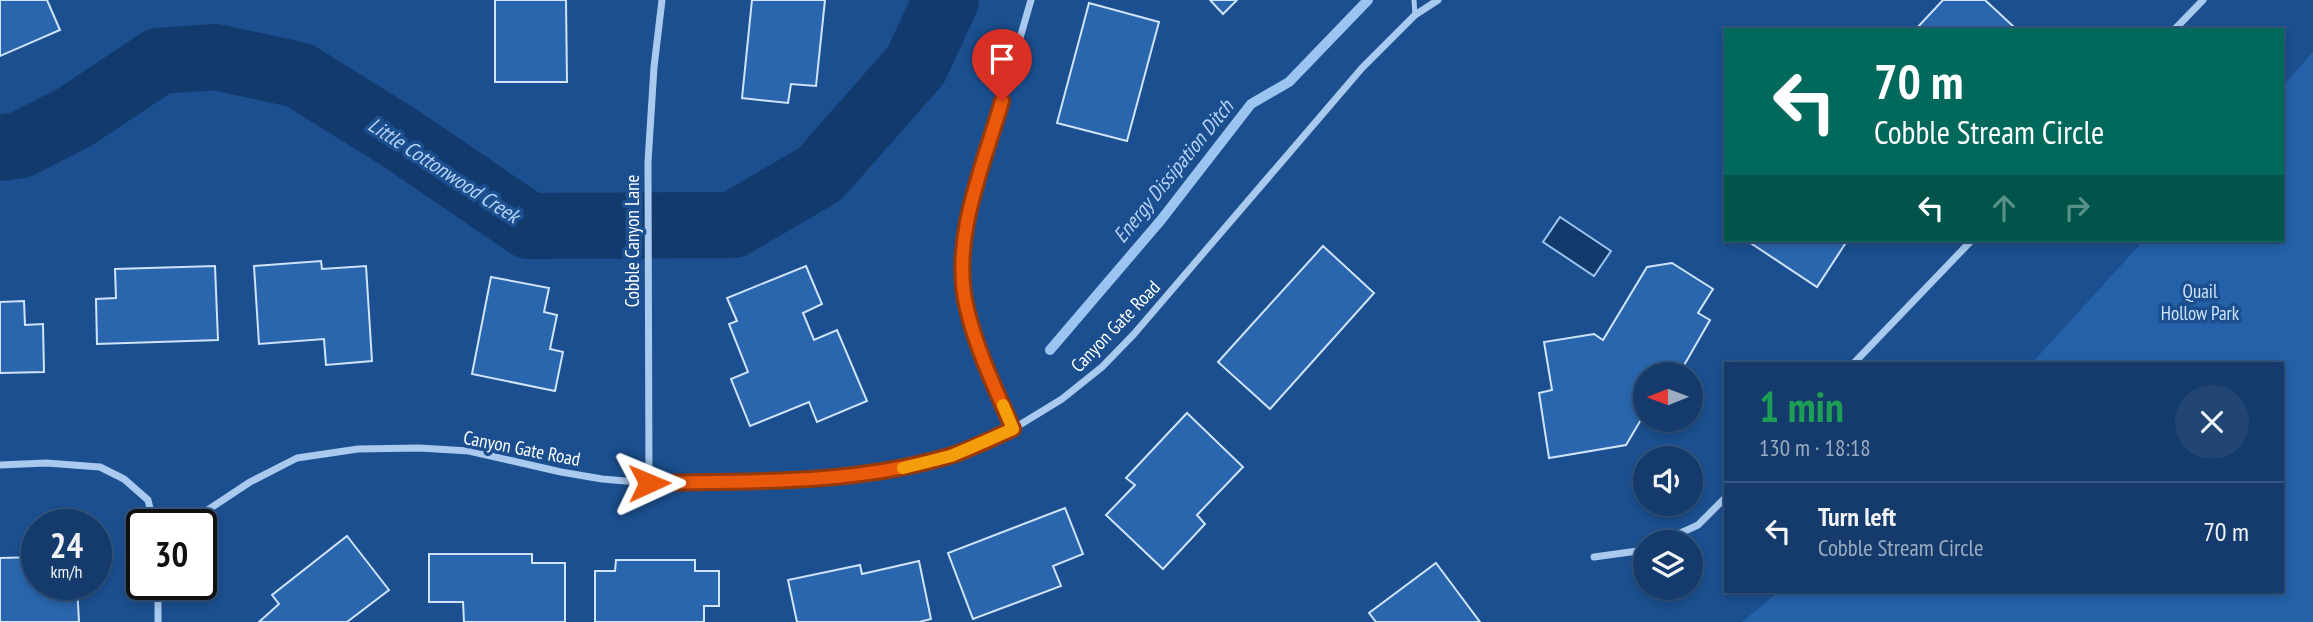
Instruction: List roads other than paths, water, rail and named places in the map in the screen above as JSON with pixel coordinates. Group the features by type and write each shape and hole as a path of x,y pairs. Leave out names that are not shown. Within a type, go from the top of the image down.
{"street":[{"name":"Cobble Canyon Lane","path":"649,483 648,162 654,67 662,0"},
{"path":"1013,429 979,348 966,308 961,263 966,224 1031,0"},
{"name":"Canyon Gate Road","path":"210,509 250,482 297,458 358,449 419,448 468,451 602,479 649,483 815,481 881,473 951,456 1013,429 1062,400 1102,367 1134,334 1362,68 1415,15 1438,0"},
{"path":"2176,28 2203,0"},
{"path":"1855,362 1970,242"},
{"path":"0,465 46,463 100,467 124,479 148,500 150,509"},
{"path":"1688,530 1699,525 1724,499"},
{"path":"1594,557 1633,552"},
{"path":"158,600 158,622"}],"lane":[{"path":"1415,0 1415,15"}],"waterway":[{"name":"Little Cottonwood Creek","path":"0,148 20,145 75,117 159,61 215,57 299,75 400,138 529,226 733,225 820,174 916,65 946,0"},
{"name":"Energy Dissipation Ditch","path":"1050,350 1161,220 1251,104 1289,82 1368,0"}],"park label":[{"name":"Quail Hollow Park","path":"2200,302"}]}
